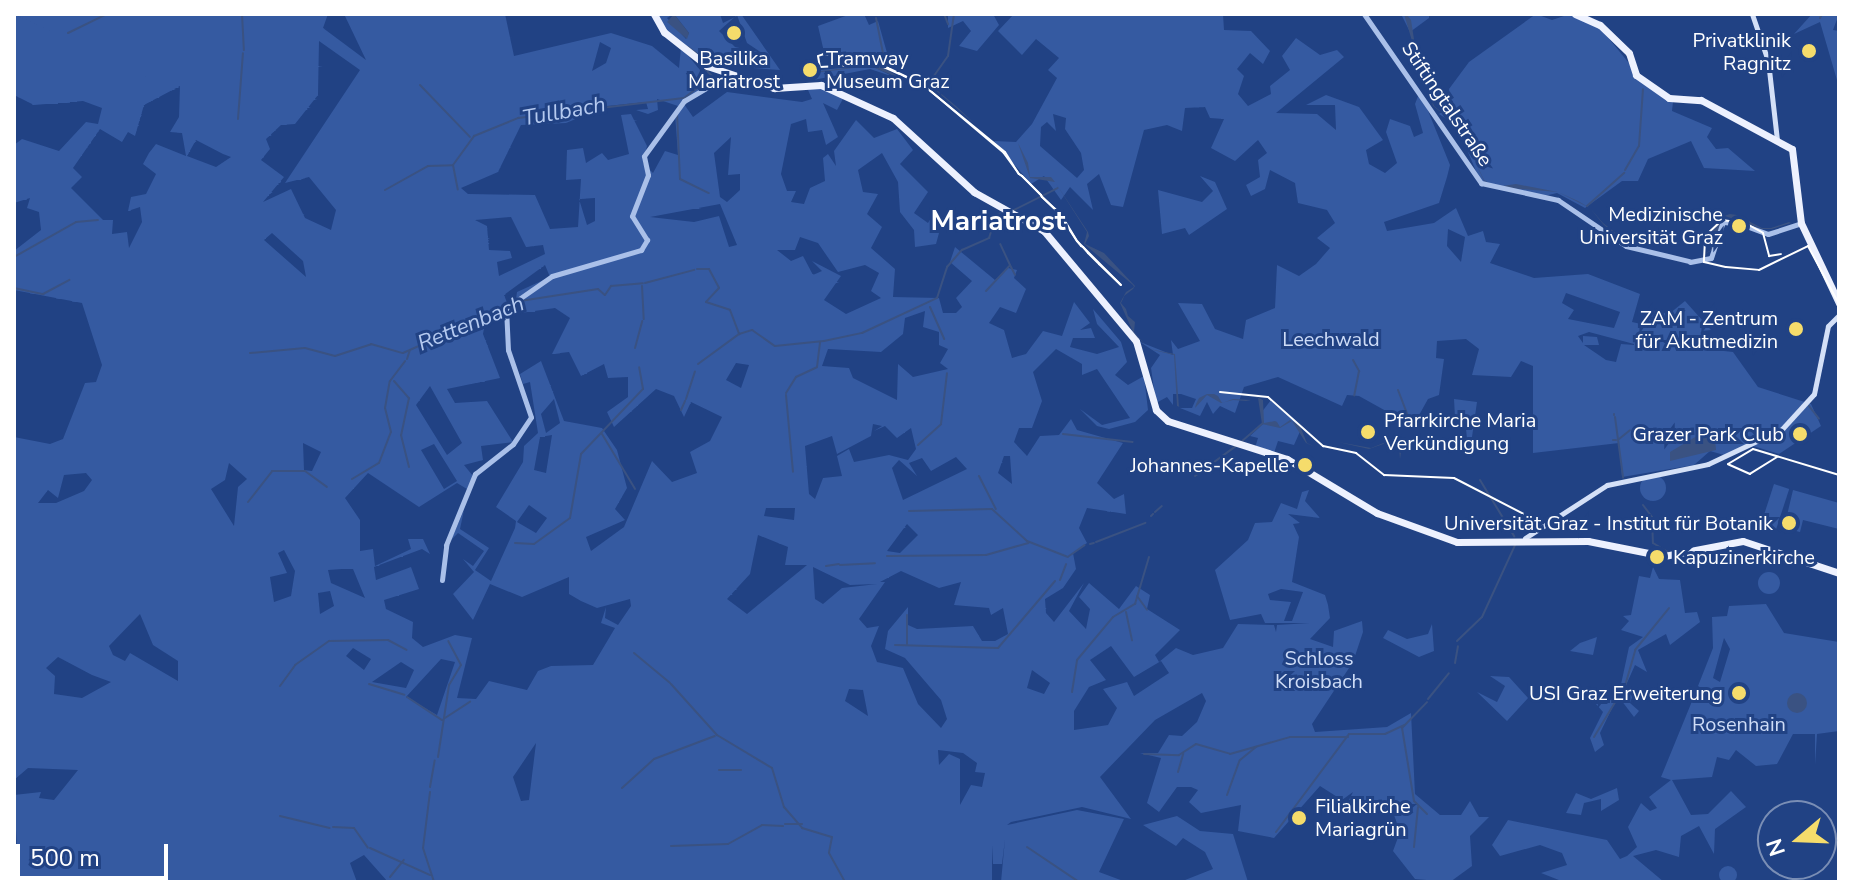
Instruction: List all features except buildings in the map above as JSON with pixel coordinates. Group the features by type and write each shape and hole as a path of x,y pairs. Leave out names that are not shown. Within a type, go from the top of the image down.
{"main road":[{"path":"654,14 664,32 706,66 774,88 808,84 846,92 901,123 974,192 1049,236 1136,341 1160,416 1236,446 1287,459 1369,509 1447,539 1525,538 1670,555 1743,541 1839,573"},
{"path":"1575,14 1600,25 1628,52 1636,75 1669,98 1701,100 1790,148 1799,224 1839,303"},
{"path":"1752,14 1768,61 1779,140"},
{"path":"1525,538 1566,510 1623,480 1720,459 1802,413 1818,384 1828,324 1839,315"},
{"path":"14,876 17,882"}],"street":[{"name":"Stiftingtalstraße","path":"1364,14 1481,183 1558,200 1626,246 1689,261 1705,263 1721,224 1745,225 1768,234 1799,224"},
{"path":"442,580 446,545 473,478 513,444 531,417 508,350 507,306 552,276 641,250 647,240 632,216 648,175 644,156 684,101 730,74"}],"green space":[{"name":"Schloss Kroisbach","path":"14,14 328,14 323,28 366,60 344,14 505,14 514,56 611,33 652,46 679,68 681,47 700,70 698,92 678,106 657,99 658,110 648,114 636,110 648,109 646,102 607,106 566,123 521,125 498,172 461,188 468,194 535,195 550,229 578,227 580,201 587,225 595,221 595,198 580,199 581,179 566,180 567,150 583,148 586,163 602,153 608,160 629,154 621,115 631,114 647,146 643,163 653,173 665,151 678,155 675,114 684,104 693,117 727,92 802,102 812,99 808,90 815,86 845,95 837,110 823,103 838,137 826,145 822,130 808,132 806,119 791,124 781,174 787,191 796,191 791,202 804,204 810,188 825,181 823,158 828,154 836,166 834,151 856,120 874,138 897,129 913,150 900,164 928,192 914,213 928,223 935,211 939,233 936,244 915,247 914,230 900,212 898,182 882,153 858,170 863,192 878,194 867,214 882,227 871,248 895,269 893,297 939,298 943,313 956,313 962,307 956,298 972,281 950,262 955,247 995,280 1008,268 1017,270 1014,278 1026,289 1016,313 1000,307 989,323 1004,330 1012,358 1026,354 1043,331 1062,336 1074,302 1090,323 1080,330 1091,328 1095,338 1073,338 1070,347 1097,354 1119,347 1097,324 1093,309 1121,342 1127,362 1115,375 1128,385 1144,376 1148,410 1135,422 1109,429 1097,426 1080,409 1102,425 1130,418 1097,369 1082,375 1082,364 1056,349 1033,372 1042,401 1032,428 1019,428 1014,442 1027,456 1040,436 1059,435 1071,419 1077,430 1123,443 1097,483 1114,499 1124,494 1126,514 1087,508 1079,528 1087,543 1073,553 1076,569 1063,588 1045,599 1046,613 1054,622 1084,583 1069,611 1086,629 1090,609 1079,597 1089,583 1119,609 1136,586 1150,595 1147,609 1180,630 1155,655 1159,662 1176,648 1193,655 1223,648 1238,624 1274,625 1276,632 1277,625 1310,623 1265,623 1261,614 1230,620 1215,570 1248,540 1255,523 1272,522 1281,503 1297,509 1302,492 1309,490 1305,501 1320,518 1288,514 1300,523 1293,524 1299,537 1292,582 1325,595 1328,605 1330,618 1310,639 1333,647 1334,631 1362,621 1363,632 1353,662 1312,724 1315,732 1387,727 1411,713 1415,794 1440,815 1461,815 1470,801 1479,817 1489,817 1470,836 1472,866 1450,882 1415,879 1393,851 1400,832 1394,815 1370,801 1349,800 1353,792 1342,800 1320,786 1274,838 1238,831 1241,805 1201,813 1189,802 1198,790 1191,787 1177,787 1159,812 1147,803 1161,758 1140,753 1158,753 1169,735 1182,736 1197,722 1206,701 1202,693 1155,720 1100,777 1131,819 1082,807 1007,825 1077,810 1124,819 1099,872 1126,882 1001,882 1005,839 1002,864 993,864 992,845 992,882 388,882 364,855 350,863 357,882 19,882 14,795 41,792 39,798 54,800 78,770 28,768 14,780 14,437 50,444 63,439 85,383 96,382 102,365 82,303 14,290 14,251 41,230 39,212 27,208 30,198 14,203 14,145 22,139 59,151 86,122 98,124 102,108 83,101 34,105 14,95","holes":["319,41 360,70 285,183 309,177 336,210 331,230 305,218 291,189 263,202 284,177 261,160 270,149 266,139 281,125 295,124 318,95","600,42 611,48 606,63 592,71","180,86 179,117 170,132 182,133 186,156 156,144 149,153 143,164 156,174 146,194 131,197 128,211 140,207 142,222 129,248 127,232 112,234 113,220 103,220 71,188 82,177 73,168 100,129 122,142 128,132 135,136 144,105","731,137 728,175 740,174 740,190 727,202 720,197 714,153","196,140 231,157 216,167 187,156","720,204 737,245 729,247 719,216 694,222 650,217","511,217 526,247 543,245 545,254 499,276 497,262 512,258 510,251 489,250 487,226 475,220","272,233 303,261 306,277 264,240","800,237 818,243 838,272 865,265 879,273 871,291 881,298 846,314 824,300 841,276 812,261 822,271 813,275 803,256 791,261 777,250 795,250","545,265 550,277 517,292 514,314 555,308 570,318 552,354 569,352 581,376 604,364 608,378 628,377 628,397 607,412 614,427 656,389 674,396 684,417 691,402 722,417 710,441 690,452 697,473 672,482 652,461 624,527 591,551 586,537 625,520 615,509 627,488 617,450 602,428 564,421 541,361 520,374 523,384 530,382 538,433 524,446 523,462 496,507 516,521 515,528 491,581 475,570 489,548 460,529 464,510 451,540 458,533 484,551 473,566 463,559 474,572 453,594 473,620 490,584 522,597 569,577 569,594 581,601 597,608 630,599 631,606 618,625 605,618 606,607 601,623 615,628 593,665 551,666 538,671 527,690 489,681 476,699 457,698 472,638 455,635 423,647 412,638 413,622 386,609 384,600 419,589 411,567 376,580 374,567 422,549 430,554 423,539 408,539 411,549 375,566 373,549 360,551 360,520 345,498 368,473 419,507 457,483 467,489 473,476 464,465 483,460 481,446 513,442 487,401 455,403 447,389 500,378 483,334 486,317 513,317 504,295","925,311 923,327 939,332 939,345 948,349 940,363 948,369 913,377 898,364 897,400 853,378 849,368 822,366 828,349 881,352 903,334 905,318","736,363 749,365 741,388 726,380","430,386 462,443 447,455 416,405","554,399 560,423 546,433 541,414","873,424 882,426 874,431 885,426 897,438 911,428 916,449 908,460 889,455 854,462 849,449 837,456 842,476 823,478 815,499 809,494 805,446 832,436 837,454 871,436","552,435 546,473 534,470 540,437","303,443 321,452 312,471 304,470","434,444 457,481 444,489 421,450","1004,456 1010,456 1012,484 998,473","956,457 967,469 903,500 892,468 899,460 917,476 909,463 922,458 931,471","229,463 247,479 238,487 234,526 211,489 225,480","86,473 92,480 84,491 56,503 38,503 48,490 58,498 64,475","529,505 547,518 536,533 517,522","766,508 795,508 794,520 764,516","907,524 918,535 900,553 887,551","758,535 788,547 785,565 807,565 747,614 727,599 750,574","284,550 295,571 291,596 274,602 270,577 287,573 278,553","813,567 850,585 877,584 842,588 823,604 815,599","353,569 365,598 331,583 328,570","901,571 939,588 961,582 954,605 989,608 991,615 1003,608 1008,634 995,641 982,641 973,626 917,629 908,625 908,607 888,631 885,649 905,658 941,700 947,719 941,728 918,704 903,668 877,662 871,646 879,626 867,628 859,619 885,582 880,582","1281,589 1303,592 1292,621 1284,621 1291,602 1270,600 1268,594","330,591 334,606 320,614 318,593","140,614 153,645 178,661 178,681 130,653 125,661 113,655 109,646","1111,646 1134,677 1161,661 1169,673 1134,696 1127,682 1103,689 1117,708 1108,725 1074,730 1074,711 1089,687 1106,680 1090,660","353,648 371,659 364,670 346,656","58,657 111,682 82,698 54,694 55,676 46,668","441,659 455,662 437,715 406,697","401,662 414,670 406,688 372,682","1032,670 1050,683 1044,694 1027,688","849,689 863,690 868,716 845,701","536,743 529,800 521,801 513,777","938,750 963,753 977,763 975,772 985,773 982,787 971,785 960,805 960,759 949,754 939,765"]},
{"path":"656,14 673,14 667,18 686,39 689,33 674,14 720,14 723,23 734,17 719,31 735,47 762,53 747,43 737,16 741,14 780,70 709,65 714,61 703,48 708,63 666,32"},
{"path":"851,14 864,14 869,25 878,21 891,67 858,53 824,52 818,26"},
{"path":"948,14 993,14 999,25 977,51 959,46 971,31 963,21 948,28"},
{"name":"Leechwald","path":"1014,14 1223,14 1224,30 1251,31 1270,51 1263,64 1250,53 1237,69 1244,76 1238,94 1248,106 1271,94 1270,86 1290,70 1282,56 1296,38 1320,55 1337,50 1344,57 1276,113 1317,114 1336,130 1335,105 1306,105 1326,95 1359,107 1383,140 1366,150 1369,164 1385,173 1397,163 1386,132 1390,119 1410,126 1414,137 1423,133 1415,104 1420,91 1450,165 1439,203 1384,222 1387,231 1434,223 1456,208 1468,236 1483,231 1486,242 1500,244 1490,263 1534,278 1588,274 1640,294 1632,322 1641,324 1652,311 1669,314 1685,301 1711,330 1701,331 1715,350 1733,352 1758,387 1811,404 1821,426 1779,454 1753,446 1724,455 1710,451 1694,465 1622,477 1619,443 1533,453 1533,366 1521,361 1511,377 1472,375 1479,349 1466,339 1437,341 1436,358 1444,359 1439,395 1428,399 1413,426 1359,396 1347,395 1342,406 1278,377 1244,387 1235,413 1220,406 1213,414 1207,402 1200,416 1180,408 1192,408 1196,399 1181,394 1173,394 1173,405 1167,397 1156,403 1151,368 1160,355 1140,342 1173,355 1171,340 1178,349 1200,341 1178,303 1202,304 1215,329 1243,339 1246,320 1275,308 1277,265 1299,276 1316,264 1330,248 1317,238 1335,223 1327,210 1298,203 1295,183 1270,170 1265,189 1251,196 1246,185 1260,177 1258,160 1267,153 1258,140 1235,161 1211,148 1224,119 1210,118 1205,107 1185,108 1182,131 1167,125 1144,130 1123,207 1111,205 1099,174 1087,184 1093,210 1070,187 1061,200 1044,176 1031,184 994,141 1016,142 1032,124 1057,78 1048,70 1059,58 1036,39 1022,55 998,31","holes":["1053,114 1066,118 1065,129 1081,153 1084,170 1077,178 1040,146 1041,127 1047,122 1056,131","1448,229 1465,237 1461,262 1447,246","1566,293 1620,312 1614,328 1568,319 1574,310 1562,303","1589,332 1634,345 1621,344 1616,362 1606,360 1584,345 1599,345 1597,337 1583,336 1583,343 1578,336"]},
{"path":"1401,14 1429,14 1429,18 1410,32"},
{"path":"1536,14 1552,20 1570,14 1601,29 1642,79 1673,102 1672,111 1712,128 1707,137 1716,149 1728,148 1755,171 1704,168 1691,141 1648,159 1638,181 1622,181 1585,208 1557,193 1536,198 1481,183 1457,126 1439,114 1451,106 1449,89 1469,62"},
{"path":"1812,14 1839,14 1833,30 1839,31 1839,87 1820,22 1794,34"},
{"path":"870,65 894,77 870,69 808,81 821,70"},
{"path":"1200,176 1215,182 1227,209 1189,235 1185,228 1162,234 1158,190 1202,202 1213,191"},
{"path":"1454,399 1477,402 1469,458 1465,419 1455,418"},
{"path":"1271,400 1302,427 1294,445 1278,441 1274,453 1255,448 1258,438 1250,436 1264,423 1261,413"},
{"path":"1653,475 1662,479 1666,488 1662,497 1653,501 1644,497 1640,488 1644,479"},
{"path":"1774,484 1789,489 1775,532 1760,527"},
{"path":"1793,490 1839,503 1839,529 1803,520 1800,532 1784,528"},
{"path":"1653,567 1659,579 1680,580 1685,613 1697,612 1700,622 1670,645 1666,634 1638,650 1647,672 1635,665 1623,692 1625,698 1634,692 1630,703 1639,711 1634,717 1618,696 1600,733 1604,745 1595,752 1590,738 1603,712 1596,704 1607,704 1620,689 1629,647 1643,637 1621,630 1629,621 1623,616 1631,615 1639,576 1650,578"},
{"path":"1769,572 1777,575 1780,583 1777,591 1769,594 1761,591 1758,583 1761,575"},
{"name":"Rosenhain","path":"1766,604 1784,633 1839,642 1839,731 1817,734 1815,765 1815,734 1793,734 1777,764 1756,766 1736,750 1729,760 1717,757 1712,777 1672,780 1691,815 1708,814 1731,791 1746,807 1715,829 1714,854 1699,826 1681,836 1679,857 1656,850 1633,856 1664,882 1564,882 1541,873 1567,865 1562,853 1540,845 1500,856 1492,845 1508,820 1607,840 1620,859 1637,847 1628,827 1641,803 1650,811 1657,808 1649,797 1671,780 1661,777 1697,689 1704,690 1698,686 1713,648 1712,617 1727,616 1729,606","holes":["1724,638 1730,649 1720,682 1713,678"]},
{"path":"1432,624 1434,651 1419,657 1383,638 1388,630 1407,639 1428,634"},
{"path":"1597,637 1593,655 1570,651 1580,643"},
{"path":"1490,676 1509,677 1528,698 1507,721 1477,692 1497,702 1505,686"},
{"path":"1617,788 1619,800 1601,811 1601,799 1584,803 1581,815 1566,813 1576,793 1591,799"},
{"path":"1177,816 1200,831 1233,834 1248,882 1180,882 1213,869 1205,852 1183,838 1176,846 1143,825"},
{"path":"1728,866 1737,875 1728,884 1719,875"}],"shaded area":[{"path":"674,14 689,33 687,39 667,22"},
{"path":"1404,14 1411,20 1416,52 1412,67 1426,77 1434,106 1459,126 1433,106 1425,78 1412,68 1411,65 1415,51"},
{"path":"870,65 886,69 904,80 870,66 821,72 805,86 821,71"},
{"path":"712,77 747,82 724,82"},
{"path":"925,79 956,106 976,125 932,87"},
{"path":"1459,126 1484,180 1495,187 1516,184 1558,192 1494,187 1484,181"},
{"path":"1018,143 1028,163 1030,177 1051,177 1055,182 1030,178"},
{"path":"1055,182 1088,232 1085,244 1104,253 1135,286 1121,303 1135,322 1134,332 1149,349 1133,332 1120,303 1126,292 1134,287 1133,285 1084,244 1087,232"},
{"path":"1590,208 1617,234 1624,243 1603,224"},
{"path":"1737,215 1762,228 1791,223 1772,229 1762,229 1725,216 1712,250 1695,260 1711,250 1715,225 1724,216"},
{"path":"1149,349 1175,354 1179,407 1174,355"},
{"path":"1207,394 1218,396 1222,403 1207,395 1195,408 1199,398"},
{"path":"1257,397 1263,400 1264,423 1275,421 1280,427 1292,421 1280,428 1262,424 1258,398"},
{"path":"1292,421 1300,426 1307,443 1315,447 1306,443"},
{"path":"1702,433 1715,439 1716,450 1670,461 1670,452"},
{"path":"1797,693 1804,696 1807,703 1804,710 1797,713 1790,710 1787,703 1790,696"}],"waterway":[{"path":"68,33 107,14"},
{"path":"242,14 244,50"},
{"path":"944,14 948,24"},
{"path":"929,83 948,56 954,14"},
{"path":"1820,18 1822,14"},
{"path":"876,18 885,63"},
{"path":"688,47 704,59"},
{"path":"238,119 243,53"},
{"path":"705,69 714,78"},
{"name":"Tullbach","path":"385,190 428,166 453,165 474,136 518,118 684,98 711,78"},
{"path":"420,85 470,137"},
{"path":"1625,170 1639,146 1643,89"},
{"path":"677,113 680,179 709,193"},
{"path":"453,165 458,190"},
{"path":"1587,206 1624,173"},
{"name":"Rettenbach","path":"1012,211 1058,188"},
{"name":"Rettenbach","path":"697,269 709,269 719,288 706,302 730,310 739,334 752,330 775,346 824,341 862,333 937,298 947,267 962,250 989,238 997,214 1006,213"},
{"path":"14,257 76,222 98,220"},
{"path":"986,291 1010,265 1000,244"},
{"path":"1010,265 1015,275"},
{"name":"Rettenbach","path":"645,283 694,270"},
{"path":"14,288 43,294 69,280"},
{"name":"Rettenbach","path":"520,301 598,289 605,295 611,286 643,283"},
{"path":"642,286 644,319"},
{"path":"930,307 944,339"},
{"name":"Rettenbach","path":"250,353 305,348 335,356 371,344 403,353 504,308"},
{"path":"635,348 642,321"},
{"path":"698,364 739,334"},
{"path":"786,393 796,377 817,367 820,342"},
{"name":"Rettenbach","path":"407,359 410,350"},
{"path":"1353,360 1359,371 1354,396"},
{"path":"352,479 379,463 391,432 385,408 390,381 405,361"},
{"path":"515,543 534,544 570,518 581,454 643,389 639,367"},
{"path":"686,399 695,371"},
{"path":"918,445 941,424 947,373"},
{"path":"394,381 409,398 401,435 409,467"},
{"path":"1398,390 1412,426"},
{"path":"786,395 793,472"},
{"path":"681,410 685,401"},
{"path":"1809,406 1819,419"},
{"path":"1615,417 1623,477"},
{"path":"1241,442 1263,423"},
{"path":"1619,439 1630,430"},
{"path":"602,434 635,489"},
{"path":"1063,434 1133,442"},
{"path":"1195,476 1236,446"},
{"path":"248,502 272,471 305,471 327,487"},
{"path":"979,476 996,509"},
{"path":"1480,480 1514,536"},
{"path":"1643,505 1652,517 1653,543 1668,552"},
{"path":"1155,512 1162,506"},
{"path":"909,511 992,509 1027,541 1068,557"},
{"path":"1096,542 1145,523"},
{"path":"887,556 986,555 1028,543"},
{"path":"1090,544 1094,543"},
{"path":"1457,641 1482,617 1516,543"},
{"path":"1069,556 1085,545"},
{"path":"1072,692 1077,660 1113,617 1135,604 1149,557"},
{"path":"840,565 875,563"},
{"path":"826,566 839,564"},
{"path":"1060,580 1066,564"},
{"path":"895,645 998,648 1055,581"},
{"path":"1137,596 1147,610"},
{"path":"1594,737 1625,686 1635,650 1669,608"},
{"path":"1126,612 1132,640"},
{"path":"907,615 907,644"},
{"path":"280,686 295,665 329,641 388,640 407,650"},
{"path":"438,757 449,685 461,665 448,641"},
{"path":"1455,663 1458,646"},
{"path":"634,653 670,683"},
{"path":"1428,699 1449,673"},
{"path":"369,684 404,695"},
{"path":"671,684 717,735 772,768 784,807 802,828 832,837 829,853 845,882"},
{"path":"407,697 442,720"},
{"path":"445,718 470,702"},
{"path":"1427,702 1402,728 1414,801 1427,814"},
{"path":"1276,832 1349,734 1385,734 1404,725"},
{"path":"654,759 715,736"},
{"path":"1144,754 1179,755 1196,744 1230,754 1290,737 1348,737"},
{"path":"1227,795 1240,760 1256,747"},
{"path":"1178,772 1183,754"},
{"path":"430,787 435,760"},
{"path":"622,788 653,760"},
{"path":"719,770 741,770"},
{"path":"430,792 423,848 434,882"},
{"path":"1414,847 1418,807"},
{"path":"280,816 330,828"},
{"path":"785,824 802,824"},
{"path":"671,846 728,844 762,825 783,826"},
{"path":"333,827 354,828 368,848"},
{"path":"1027,847 1079,882"},
{"path":"370,848 430,875"},
{"path":"390,877 404,860"},
{"path":"14,870 21,882"}],"tram line":[{"path":"1121,285 1077,241 1064,219 1057,211 1042,197 1022,176 1019,174 1004,153 926,87 921,84 914,80 884,66 880,65 856,60 824,54 818,56 820,67 877,64 911,79 914,80 926,87 1005,152 1019,174 1022,176 1057,211 1077,241 1081,246 1121,285"},
{"path":"1706,235 1722,220 1744,223"},
{"path":"1747,224 1763,233 1769,256 1781,254"},
{"path":"1705,240 1704,262 1725,267"},
{"path":"1726,267 1759,270 1808,246 1839,304"},
{"path":"1220,392 1268,397 1323,446 1356,453 1384,475 1454,478 1541,523"},
{"path":"1777,457 1750,474 1728,464 1753,449 1839,475"}],"place":[{"name":"Basilika Mariatrost","path":"734,33"},
{"name":"Privatklinik Ragnitz","path":"1809,51"},
{"name":"Tramway Museum Graz","path":"810,70"},
{"name":"Medizinische Universität Graz","path":"1739,226"},
{"name":"ZAM - Zentrum für Akutmedizin","path":"1796,329"},
{"name":"Pfarrkirche Maria Verkündigung","path":"1368,432"},
{"name":"Grazer Park Club","path":"1800,434"},
{"name":"Johannes-Kapelle","path":"1305,465"},
{"name":"Universität Graz - Institut für Botanik","path":"1789,523"},
{"name":"Kapuzinerkirche","path":"1657,557"},
{"name":"USI Graz Erweiterung","path":"1739,693"},
{"name":"Filialkirche Mariagrün","path":"1299,818"}],"district":[{"name":"Mariatrost","path":"998,221"}]}
